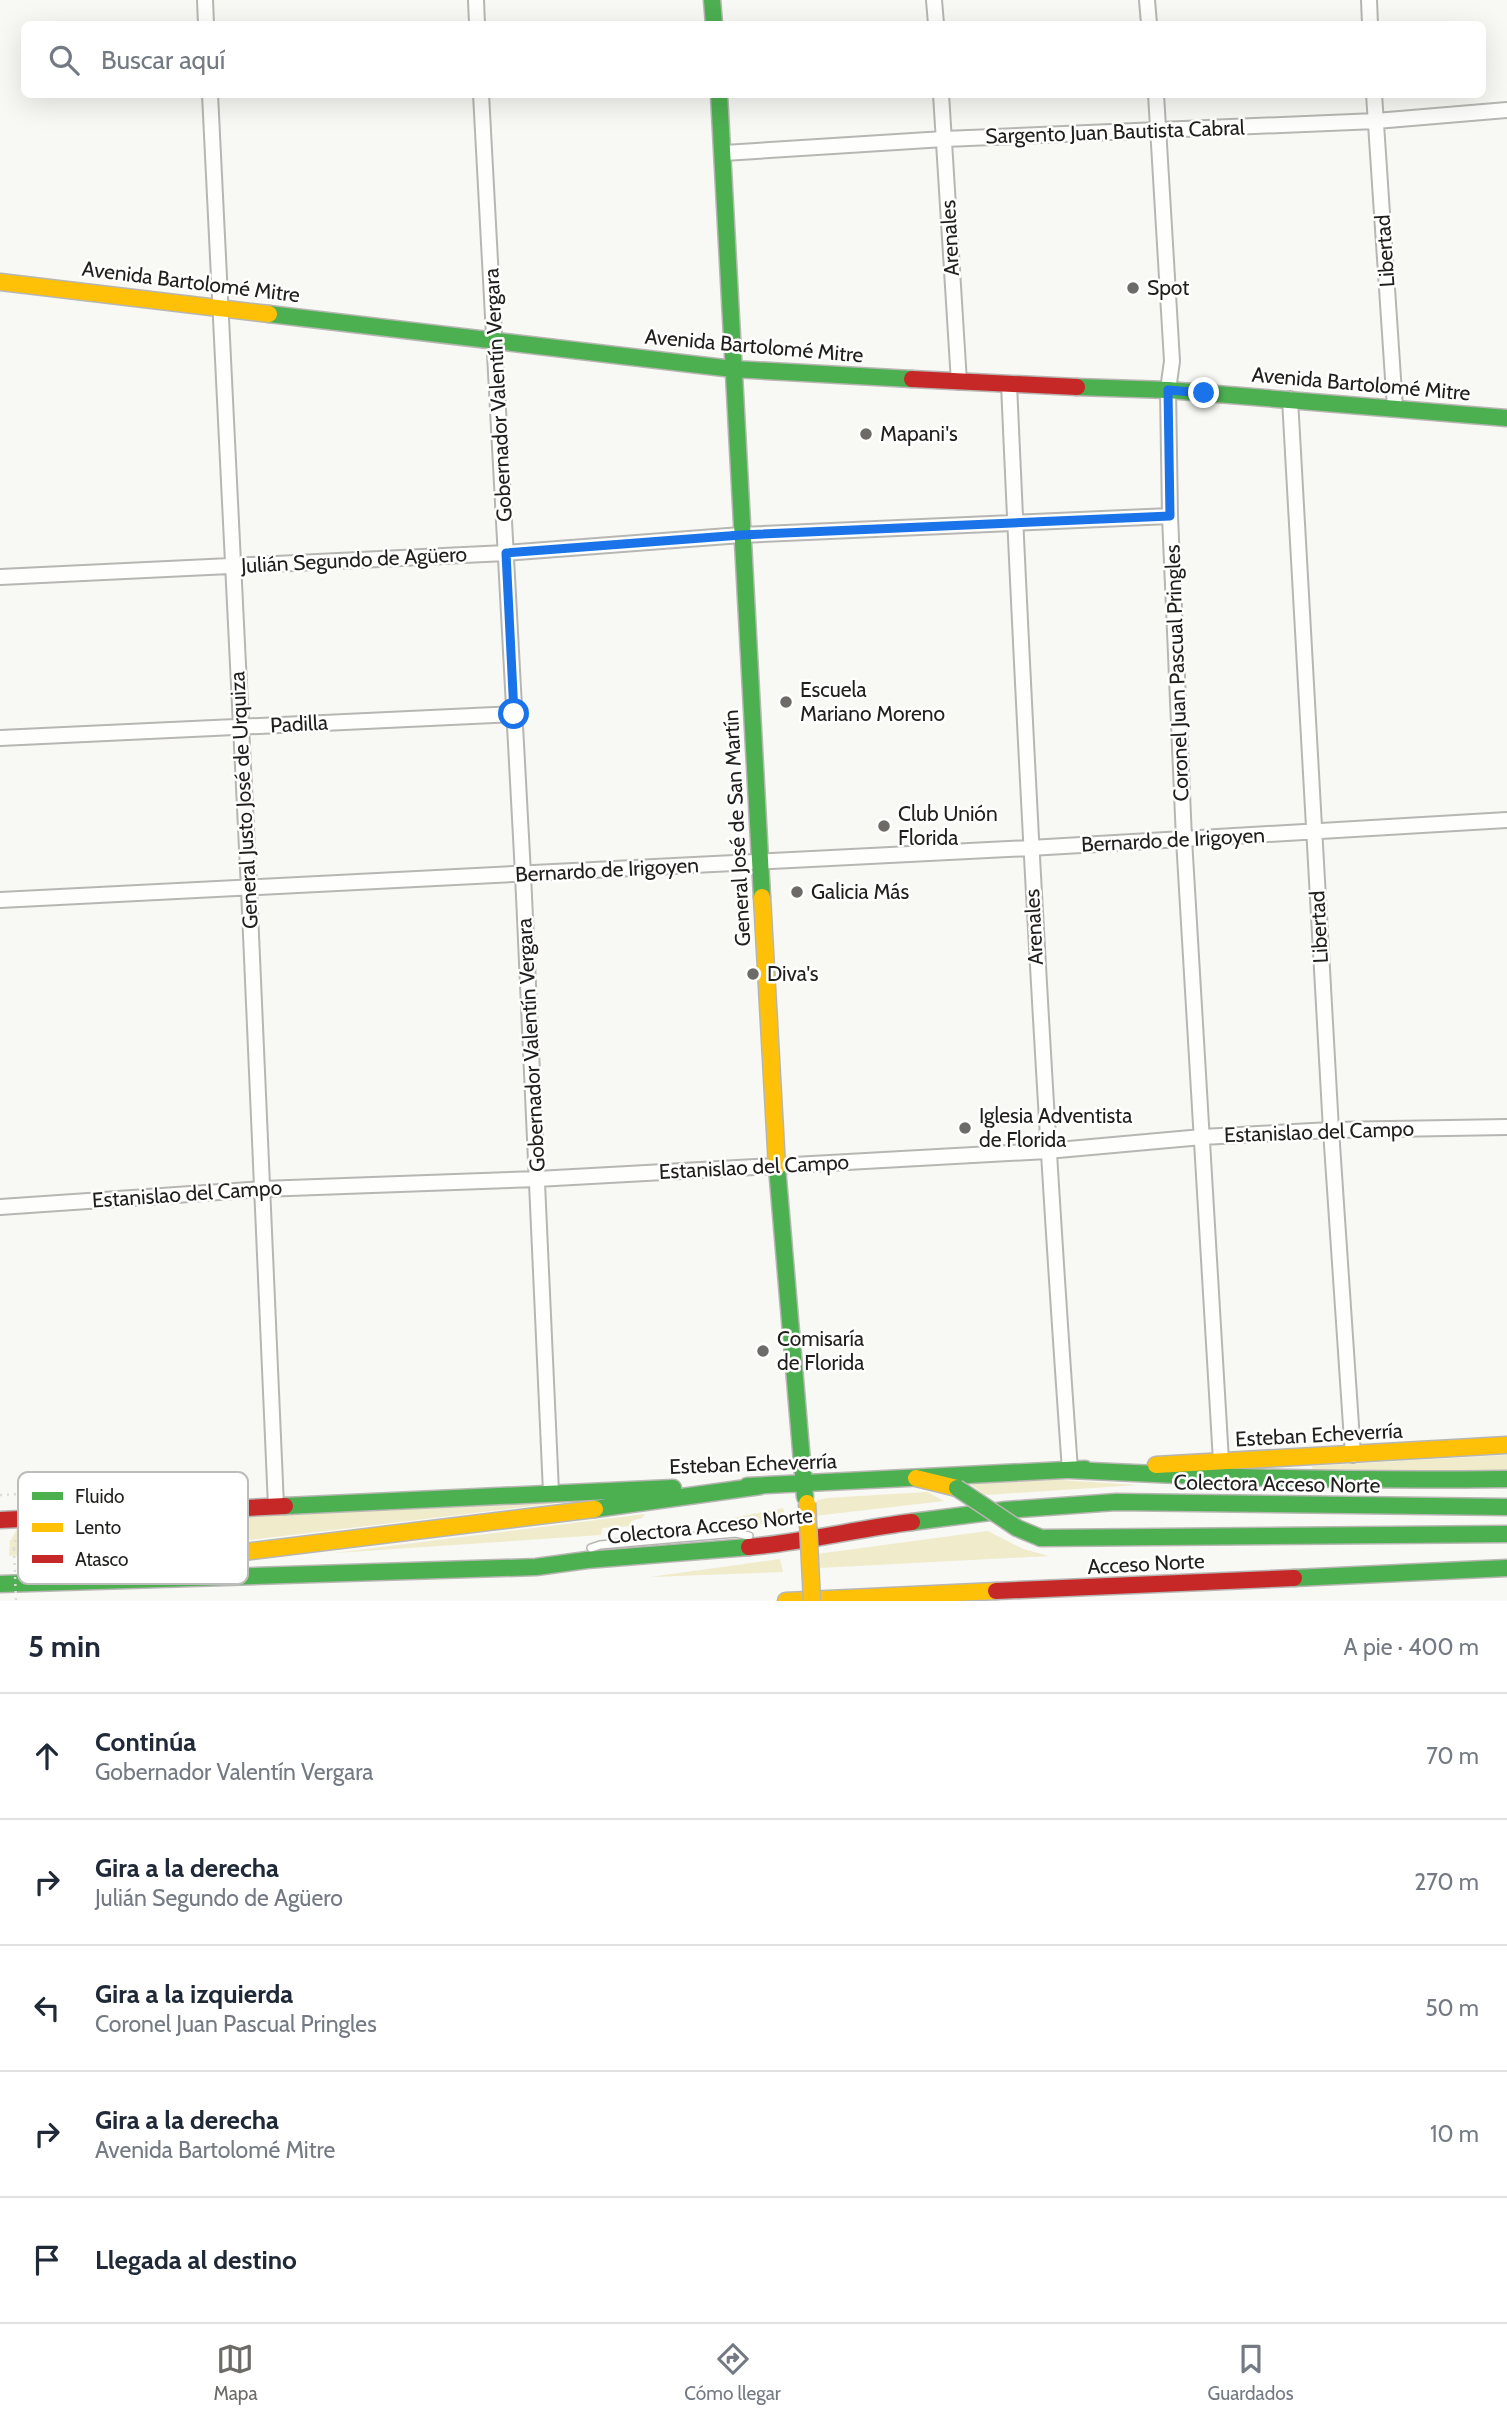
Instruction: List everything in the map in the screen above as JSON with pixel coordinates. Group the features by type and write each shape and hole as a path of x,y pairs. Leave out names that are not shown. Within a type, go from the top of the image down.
{"main road":[{"path":"712,0 714,21"},
{"name":"General José de San Martín","path":"719,98 777,1166 807,1503 812,1601"},
{"name":"Avenida Bartolomé Mitre","path":"0,282 221,306 733,369 1168,390 1507,418"},
{"name":"Esteban Echeverría","path":"248,1507 551,1492 804,1484 1507,1445"},
{"path":"1070,1470 1210,1478 1380,1481 1507,1479"},
{"path":"916,1478 957,1488 1017,1528 1041,1538 1507,1534"},
{"path":"248,1551 459,1527 761,1486"},
{"name":"Colectora Acceso Norte","path":"248,1575 536,1567 587,1560 784,1544 871,1527 1006,1510 1116,1502 1507,1507"},
{"name":"Esteban Echeverría","path":"0,1520 18,1519"},
{"name":"Acceso Norte","path":"786,1601 1507,1568"},
{"name":"Colectora Acceso Norte","path":"0,1584 18,1583"}],"street":[{"path":"205,0 206,21"},
{"path":"476,0 477,21"},
{"path":"934,0 936,21"},
{"path":"1147,0 1149,21"},
{"path":"1369,0 1370,21"},
{"name":"General Justo José de Urquiza","path":"210,98 276,1506"},
{"name":"Gobernador Valentín Vergara","path":"481,98 523,874 551,1492"},
{"name":"Arenales","path":"941,98 959,382"},
{"name":"Coronel Juan Pascual Pringles","path":"1156,98 1172,361 1168,390 1170,516 1184,839 1221,1461"},
{"name":"Libertad","path":"1374,98 1395,408"},
{"name":"Sargento Juan Bautista Cabral","path":"724,153 944,139 1376,121 1507,110"},
{"name":"Arenales","path":"1009,384 1047,1151 1070,1470"},
{"name":"Libertad","path":"1290,399 1331,1130 1353,1454"},
{"name":"Julián Segundo de Agüero","path":"0,577 506,553 741,535 1170,516"},
{"name":"Padilla","path":"0,738 514,714"},
{"name":"Bernardo de Irigoyen","path":"0,901 1030,848 1507,820"},
{"name":"Estanislao del Campo","path":"0,1207 262,1189 537,1179 1047,1151 1202,1137 1331,1130 1507,1127"}],"lane":[{"path":"587,1549 600,1545 736,1533 784,1544"},
{"path":"536,1567 574,1554"}],"path":[{"path":"14,1549 16,1601"}],"shaded area":[{"path":"1507,1455 1507,1472 1313,1472 1312,1466"},
{"path":"1061,1480 1138,1485 985,1495 968,1482"},
{"path":"927,1492 944,1501 814,1516 813,1506 818,1500 827,1498"},
{"path":"599,1498 248,1540 248,1517"},
{"path":"783,1508 787,1522 717,1527 716,1521"},
{"path":"645,1514 642,1518 631,1521 630,1526 602,1528 601,1535 334,1553"},
{"path":"17,1529 18,1556 9,1556 10,1541"},
{"path":"988,1531 1023,1549 1049,1556 818,1568 817,1554"},
{"path":"780,1559 783,1572 650,1577"}],"traffic: fast":[{"path":"712,0 714,21"},
{"path":"719,98 762,897"},
{"path":"269,314 733,369 912,379"},
{"path":"1077,387 1168,390 1507,418"},
{"path":"777,1167 805,1497"},
{"path":"747,1486 1085,1469"},
{"path":"1070,1470 1288,1478 1507,1479"},
{"path":"595,1509 761,1486"},
{"path":"285,1506 673,1488"},
{"path":"957,1488 1017,1528 1041,1538"},
{"path":"912,1522 1006,1510 1116,1502 1507,1507"},
{"path":"1041,1538 1507,1534"},
{"path":"248,1576 536,1567 587,1560 749,1547"},
{"path":"1294,1578 1507,1568"},
{"path":"0,1584 18,1583"}],"traffic: slow":[{"path":"0,282 269,314"},
{"path":"762,897 777,1167"},
{"path":"1156,1465 1507,1445"},
{"path":"916,1478 957,1488"},
{"path":"807,1503 812,1601"},
{"path":"248,1551 595,1509"},
{"path":"786,1601 996,1591"}],"traffic: jam":[{"path":"912,379 1077,387"},
{"path":"248,1508 285,1506"},
{"path":"0,1520 18,1519"},
{"path":"749,1547 912,1522"},
{"path":"996,1591 1294,1578"}],"place":[{"name":"Spot","path":"1133,288"},
{"name":"Mapani's","path":"866,434"},
{"name":"Escuela Mariano Moreno","path":"786,702"},
{"name":"Club Unión Florida","path":"884,826"},
{"name":"Galicia Más","path":"797,892"},
{"name":"Diva's","path":"753,974"},
{"name":"Iglesia Adventista de Florida","path":"965,1128"},
{"name":"Comisaría de Florida","path":"763,1351"}],"route":[{"path":"514,714 506,553 741,535 1170,516 1168,390 1204,393"}]}
